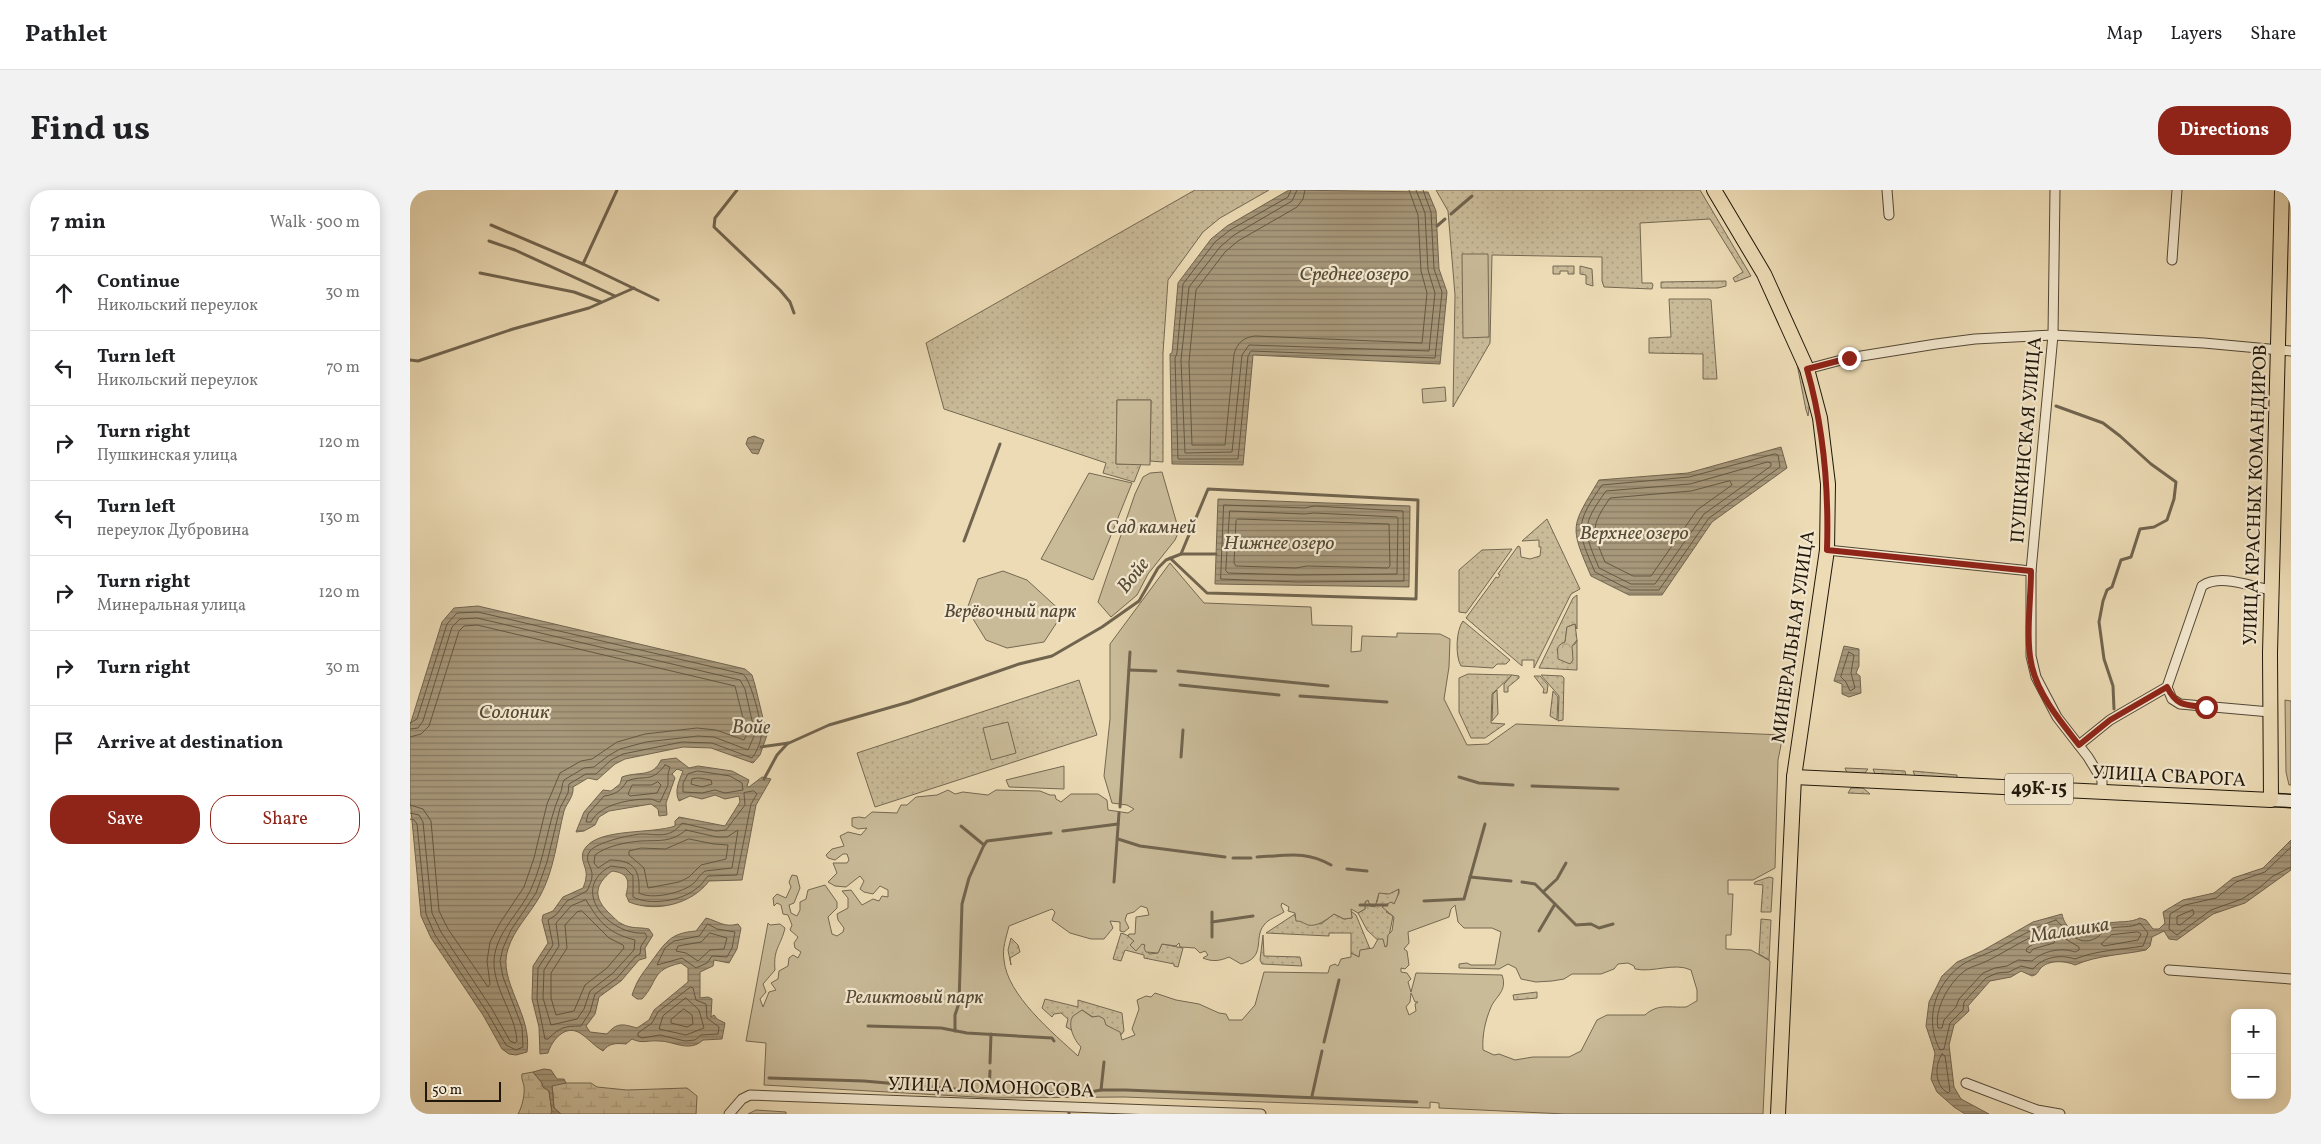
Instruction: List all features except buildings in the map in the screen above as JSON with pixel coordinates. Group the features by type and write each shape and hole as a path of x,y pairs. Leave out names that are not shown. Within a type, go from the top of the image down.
{"main road":[{"name":"МИНЕРАЛЬНАЯ УЛИЦА","path":"1714,190 1764,274 1807,369 1816,399 1826,458 1828,484 1827,550 1800,778 1778,1114"},
{"name":"УЛИЦА КРАСНЫХ КОМАНДИРОВ","path":"2272,800 2270,712 2272,590 2285,349 2282,190"},
{"name":"УЛИЦА СВАРОГА","path":"1800,778 2291,801"}],"street":[{"path":"1887,190 1890,215"},
{"name":"ПУШКИНСКАЯ УЛИЦА","path":"2054,190 2053,335 2031,571 2030,641 2032,666 2057,717 2079,745 2102,780 2102,792"},
{"path":"2172,260 2177,190"},
{"path":"1807,369 1849,358 1936,344 1975,339 2053,335 2285,349"},
{"path":"1827,550 2031,571"},
{"path":"2079,745 2110,720 2167,687 2202,586 2207,582 2225,581 2272,590"},
{"path":"2167,687 2172,699 2180,704 2270,712"},
{"path":"2169,970 2291,979"},
{"path":"1966,1083 2036,1112 2060,1114"},
{"name":"УЛИЦА ЛОМОНОСОВА","path":"729,1114 742,1098 750,1095 1084,1111 1261,1114"}],"green space":[{"path":"1195,190 1269,190 1220,218 1203,232 1168,280 1163,353 1163,462 1150,461 1151,400 1117,400 1116,464 1141,464 1134,482 1103,473 1106,463 944,409 926,343"},
{"path":"1436,190 1700,190 1751,276 1735,282 1733,278 1743,272 1710,219 1640,223 1642,283 1652,283 1652,289 1604,287 1602,281 1602,257 1492,255 1490,343 1453,407 1455,295 1448,211"},
{"path":"1462,254 1488,254 1489,337 1463,338"},
{"path":"1553,266 1574,266 1574,274 1568,274 1568,271 1560,271 1560,274 1553,274"},
{"path":"1580,266 1592,269 1593,286 1586,284 1586,275 1580,274"},
{"path":"1726,281 1726,286 1718,288 1661,288 1661,282"},
{"path":"1669,299 1711,300 1717,379 1703,379 1703,354 1649,353 1649,338 1671,337"},
{"path":"1796,359 1810,402 1808,416 1806,410"},
{"path":"1445,387 1446,401 1423,403 1422,389"},
{"path":"1117,400 1151,400 1150,465 1116,464"},
{"name":"Сад камней","path":"1162,472 1179,531 1175,540 1148,574 1137,595 1111,617 1098,602 1135,494 1143,477 1150,473"},
{"path":"1089,473 1132,483 1093,580 1041,559"},
{"path":"1547,519 1580,589 1571,594 1534,668 1534,660 1522,660 1522,666 1466,618 1496,577 1498,578 1500,575 1498,574 1518,546 1520,547 1521,557 1530,559 1540,556 1541,547 1539,547 1539,540 1522,541"},
{"path":"1512,549 1466,613 1459,612 1459,570 1482,550"},
{"name":"Реликтовый парк","path":"1170,563 1204,603 1311,607 1312,625 1352,626 1351,652 1361,651 1362,636 1397,637 1397,633 1440,634 1450,639 1449,667 1444,699 1467,745 1488,744 1516,724 1783,735 1778,760 1775,868 1753,880 1728,880 1728,894 1733,894 1731,935 1726,935 1726,949 1751,950 1770,961 1763,1114 1565,1114 1439,1108 1439,1103 1430,1102 1430,1108 1124,1097 993,1098 764,1085 766,1043 746,1041 768,923 770,925 780,924 785,928 776,952 775,970 763,984 766,992 760,999 763,1007 769,992 776,990 771,983 778,979 779,971 788,966 789,958 793,955 798,958 801,952 795,948 794,943 798,937 790,930 792,925 788,915 783,914 781,905 777,903 774,906 773,898 777,894 786,898 791,887 789,882 792,875 797,876 800,888 794,903 789,905 791,913 797,916 800,910 800,902 806,899 808,890 825,885 837,902 837,908 828,917 832,934 837,936 843,932 844,928 838,920 837,914 848,908 848,898 842,891 851,890 862,905 873,899 879,901 882,896 888,897 888,890 880,886 873,894 860,889 864,881 860,876 846,887 835,886 828,882 837,873 833,863 847,863 849,860 847,854 843,854 835,860 828,858 826,855 832,849 844,846 840,836 848,832 861,835 867,828 858,829 852,826 852,818 865,818 872,812 897,813 901,805 907,805 916,797 937,795 948,790 955,794 963,792 988,795 996,790 1040,791 1055,795 1056,799 1061,802 1071,794 1098,794 1107,800 1108,810 1128,813 1134,809 1127,805 1112,803 1104,776 1110,719 1110,644","holes":["1399,889 1394,904 1391,902 1382,907 1394,917 1392,931 1388,935 1387,946 1385,947 1383,939 1378,939 1373,948 1360,950 1359,957 1351,953 1351,957 1341,959 1338,966 1335,964 1330,966 1328,973 1264,972 1255,1005 1242,1020 1229,1020 1226,1014 1199,1004 1176,1000 1155,993 1151,997 1146,996 1137,1000 1139,1009 1132,1029 1135,1035 1122,1040 1120,1032 1106,1025 1104,1019 1099,1016 1092,1017 1082,1010 1073,1016 1071,1020 1071,1028 1081,1047 1078,1056 1044,1025 1022,1000 1013,987 1004,960 1004,948 1009,926 1052,909 1055,912 1052,920 1070,933 1091,939 1104,939 1113,928 1110,921 1120,922 1120,931 1124,932 1129,928 1125,920 1127,914 1134,912 1141,906 1147,908 1149,915 1136,917 1135,934 1129,934 1128,936 1134,941 1130,945 1136,951 1142,944 1145,945 1146,952 1158,953 1162,944 1176,946 1179,943 1180,947 1195,948 1200,953 1205,951 1208,955 1203,958 1216,961 1229,957 1241,964 1254,957 1257,952 1261,930 1268,921 1284,912 1281,906 1282,903 1289,907 1288,911 1295,913 1296,921 1315,925 1334,914 1344,919 1352,918 1351,909 1358,913 1365,909 1365,902 1368,900 1370,906 1375,907 1379,893 1389,894","1455,905 1458,922 1464,928 1492,928 1501,932 1495,965 1471,965 1467,963 1459,964 1459,968 1499,969 1508,964 1516,968 1521,979 1536,982 1564,979 1572,974 1601,974 1614,969 1618,964 1628,963 1634,966 1635,969 1642,970 1678,967 1691,970 1697,990 1697,1001 1686,1007 1660,1007 1645,1015 1607,1015 1597,1020 1581,1051 1569,1057 1533,1057 1515,1060 1499,1054 1494,1055 1483,1050 1484,1034 1491,1007 1502,990 1502,975 1416,973 1411,992 1408,982 1411,979 1407,973 1401,972 1401,968 1405,969 1409,965 1407,951 1404,949 1409,943 1408,932 1449,917 1451,909","1411,993 1415,1002 1418,1002 1415,1004 1416,1011 1409,1015 1406,1007 1410,1002"]},
{"name":"Верёвочный парк","path":"1003,571 1027,580 1063,613 1044,642 1007,648 986,640 967,609 978,579"},
{"path":"1577,595 1577,629 1575,624 1567,627 1565,642 1557,649 1558,654 1575,644 1577,640 1577,670 1539,668 1573,598"},
{"path":"1463,621 1510,660 1506,664 1497,664 1493,668 1461,666 1457,643"},
{"path":"1575,624 1577,640 1572,646 1573,660 1570,664 1558,659 1558,649 1565,642 1567,627"},
{"path":"1468,674 1512,675 1492,694 1491,723 1505,724 1485,738 1471,738 1459,712 1459,678"},
{"path":"1512,675 1519,676 1519,678 1508,687 1508,692 1504,692 1504,684"},
{"path":"1541,675 1562,676 1564,678 1563,720 1558,721 1559,696"},
{"path":"1534,676 1540,676 1548,685 1547,693 1543,693 1544,689"},
{"path":"1079,680 1097,735 875,807 857,753"},
{"path":"1497,690 1498,714 1492,721 1493,694"},
{"path":"1553,691 1558,697 1557,720 1550,716"},
{"path":"2285,700 2291,701 2291,785 2289,785 2286,772"},
{"path":"1008,722 1016,753 991,760 983,728"},
{"path":"1064,766 1064,789 1009,787 1006,780"},
{"path":"1845,768 1868,769 1864,774 1847,773"},
{"path":"1873,769 1905,771 1906,776 1875,774"},
{"path":"1913,771 1957,775 1957,778 1915,776"},
{"path":"1851,788 1863,788 1870,794 1848,793"},
{"path":"1769,877 1773,878 1771,912 1761,912 1763,885 1754,884"},
{"path":"1399,889 1397,900 1386,912 1393,916 1387,946 1385,947 1367,930 1358,913 1365,909 1365,902 1369,900 1370,906 1377,902 1379,892 1386,894"},
{"path":"1351,911 1356,915 1370,949 1363,950 1359,957 1351,953 1351,933 1329,933 1329,936 1266,933 1295,914 1295,917 1303,921 1321,924 1334,914 1344,919 1352,918"},
{"path":"1761,919 1771,920 1769,960 1759,954"},
{"path":"1121,933 1146,945 1149,954 1158,953 1162,944 1183,948 1178,967 1174,966 1174,964 1144,958 1144,955 1125,950 1121,961 1113,959"},
{"path":"1263,935 1264,956 1300,957 1302,966 1262,964 1260,960"},
{"path":"1011,938 1018,945 1020,952 1010,958 1011,965 1008,950"},
{"path":"1537,992 1537,998 1514,1000 1513,995"},
{"path":"1045,999 1078,1007 1078,1000 1122,1013 1124,1031 1121,1035 1082,1010 1073,1031 1066,1027 1068,1019 1061,1013 1054,1014 1052,1017 1042,1008"},
{"path":"533,1072 543,1087 549,1091 552,1112 550,1114 518,1114 524,1093 522,1074"},
{"path":"591,1083 597,1087 627,1090 687,1088 697,1096 696,1114 561,1114 554,1108 552,1085"},
{"path":"756,1110 786,1112 786,1114 748,1114"}],"water":[{"name":"Среднее озеро","path":"1289,190 1428,192 1436,211 1439,269 1447,292 1440,364 1253,355 1243,465 1172,464 1170,354 1172,353 1178,283 1211,239 1227,226"},
{"path":"754,436 764,440 758,454 752,453 746,444 748,438"},
{"name":"Верхнее озеро","path":"1781,447 1787,468 1712,522 1662,595 1629,595 1591,576 1576,536 1576,526 1583,508 1599,480 1688,473"},
{"name":"Нижнее озеро","path":"1218,499 1410,506 1409,587 1215,584"},
{"name":"Солоник","path":"478,606 745,669 752,675 767,735 760,755 753,763 711,748 683,747 625,759 615,764 597,780 588,778 573,787 571,797 564,811 552,866 545,886 536,903 518,928 508,949 507,973 525,1025 527,1038 527,1052 516,1055 509,1054 502,1049 483,1015 431,938 421,916 410,799 410,725 442,622 454,608"},
{"path":"1844,646 1859,649 1859,666 1856,673 1860,676 1861,693 1849,697 1842,694 1842,684 1834,681"},
{"path":"676,758 689,768 698,766 732,771 749,780 747,786 749,787 762,777 771,779 756,805 742,880 709,881 693,896 683,901 650,907 629,902 626,895 628,881 622,873 612,871 606,876 598,892 598,897 604,908 620,923 629,927 649,929 653,935 645,948 646,958 639,960 621,981 599,997 595,1014 586,1026 590,1032 607,1034 614,1027 620,1025 637,1028 649,1020 654,1010 688,982 688,968 681,963 664,969 656,977 642,999 637,999 632,995 638,981 669,940 680,934 696,931 706,918 725,925 738,924 741,928 737,949 729,963 714,960 713,966 700,972 700,998 708,997 712,999 711,1017 714,1015 725,1023 722,1039 703,1040 698,1044 687,1046 665,1041 642,1042 632,1039 626,1044 610,1045 603,1051 580,1033 569,1030 556,1039 548,1053 540,1054 539,1027 532,999 533,966 548,943 542,920 543,915 553,911 563,897 583,888 586,873 582,855 586,847 593,841 615,834 675,826 675,821 679,817 725,826 740,802 739,796 725,799 715,795 702,799 690,796 679,801 677,790 683,771 677,769 672,774 675,778 666,803 667,815 659,816 658,809 651,804 609,811 599,817 595,825 584,831 576,832 584,812 603,790 611,791 620,784 622,777 649,772 658,766 661,760"},
{"name":"Малашка","path":"2291,840 2291,870 2245,903 2213,914 2177,940 2169,939 2164,931 2152,937 2150,946 2146,950 2101,957 2075,965 2052,962 2043,966 2032,976 2021,971 2011,977 1990,981 1968,1006 1969,1011 1954,1025 1949,1045 1954,1087 1961,1099 1989,1114 1965,1114 1937,1092 1931,1079 1935,1053 1926,1026 1929,1002 1942,976 1957,962 1982,951 2033,922 2062,914 2069,928 2083,935 2093,934 2109,923 2140,918 2146,920 2153,929 2159,929 2165,923 2163,912 2183,900 2214,893 2233,878 2263,868"},
{"path":"544,1069 551,1070 557,1079 564,1079 566,1083 552,1086 554,1108 561,1114 550,1114 552,1112 549,1091 543,1087 533,1072"}],"waterway":[{"path":"583,264 617,190"},
{"path":"737,190 715,218 714,227 780,290 790,302 794,313"},
{"path":"1451,214 1472,196"},
{"path":"1437,226 1445,219"},
{"path":"491,225 583,264 658,300"},
{"path":"489,241 515,250 615,296"},
{"path":"480,273 574,292 601,302"},
{"path":"410,360 418,361 513,329 589,308 634,288"},
{"path":"2056,406 2103,423 2151,464 2176,482 2174,499 2167,520 2154,527 2140,529 2131,557 2121,560 2112,587 2107,590 2103,601 2099,622 2104,659 2113,686 2114,709"},
{"path":"964,541 1000,444"},
{"path":"1170,558 1207,593 1416,599 1418,500 1208,489 1181,554"},
{"name":"Войе","path":"761,747 789,743 829,725 909,702 1019,664 1052,656 1102,627 1139,601 1158,568 1166,560 1181,554 1216,554"},
{"path":"1120,807 1130,652"},
{"path":"1129,670 1156,671"},
{"path":"1178,671 1328,686"},
{"path":"1180,685 1279,695"},
{"path":"1300,696 1387,702"},
{"path":"1181,757 1183,730"},
{"path":"764,779 777,755 788,743"},
{"path":"1459,777 1479,783 1513,785"},
{"path":"1532,786 1618,789"},
{"path":"1114,882 1119,813"},
{"path":"1063,831 1118,824"},
{"path":"1424,901 1464,899 1485,824"},
{"path":"961,826 984,845"},
{"path":"955,1031 955,1015 959,1003 962,904 969,878 984,845 987,841 1051,833"},
{"path":"1118,839 1140,846 1225,857"},
{"path":"1257,857 1295,855 1313,857 1331,865"},
{"path":"1233,858 1251,858"},
{"path":"1543,892 1557,879 1566,863"},
{"path":"1347,869 1367,871"},
{"path":"1470,877 1511,881"},
{"path":"1522,882 1535,884 1576,925 1591,924 1599,928 1613,924"},
{"path":"1539,931 1555,904"},
{"path":"1360,905 1387,905"},
{"path":"1212,912 1212,937"},
{"path":"1212,922 1253,916"},
{"path":"1324,1042 1339,980"},
{"path":"868,1026 941,1028 967,1033 1052,1038 1054,1041"},
{"path":"990,1063 991,1034"},
{"path":"1312,1096 1322,1051"},
{"path":"1101,1090 1104,1062"},
{"path":"989,1092 990,1071"},
{"path":"769,1078 864,1081 989,1092 1084,1093 1101,1090 1126,1090 1417,1102"}],"route":[{"path":"1849,358 1807,369 1816,399 1826,458 1828,484 1827,550 2031,571 2030,641 2032,666 2042,690 2057,717 2079,745 2110,720 2167,687 2172,699 2180,704 2206,707"}]}
